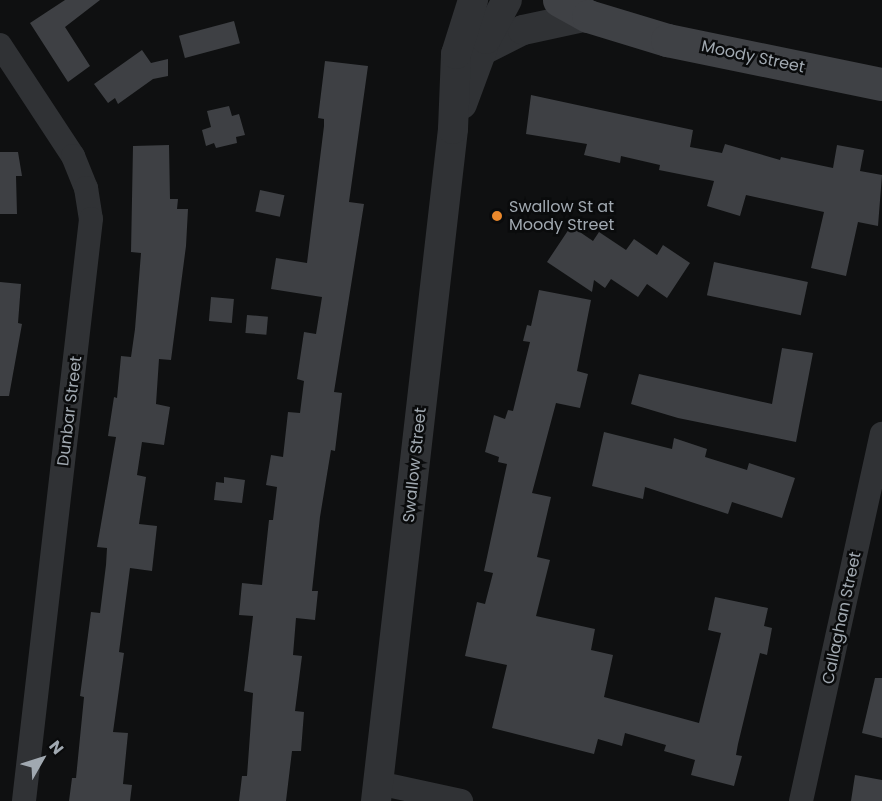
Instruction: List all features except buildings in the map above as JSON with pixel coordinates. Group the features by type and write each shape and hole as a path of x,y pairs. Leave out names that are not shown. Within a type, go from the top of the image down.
{"main road":[{"name":"Moody Street","path":"560,0 587,8 626,26 667,40 882,84"}],"street":[{"path":"455,0 468,52 587,8"},
{"name":"Swallow Street","path":"377,792 453,129 468,52 472,0"},
{"name":"Swallow Street","path":"468,52 507,0"},
{"name":"Dunbar Street","path":"0,45 74,156 86,188 91,219 24,801"},
{"name":"Callaghan Street","path":"801,801 882,434"},
{"path":"377,792 461,801"}],"place":[{"name":"Swallow St at Moody Street","path":"497,216"}]}
